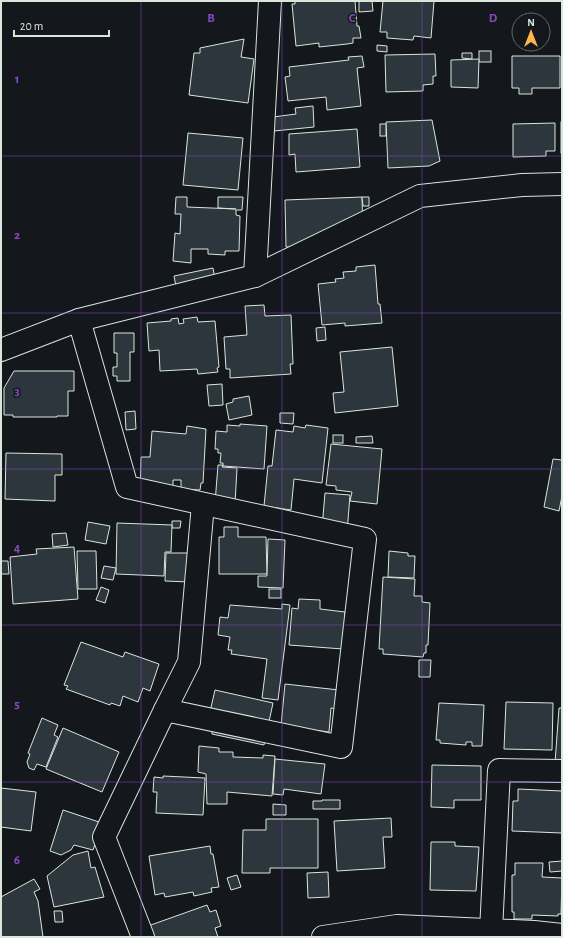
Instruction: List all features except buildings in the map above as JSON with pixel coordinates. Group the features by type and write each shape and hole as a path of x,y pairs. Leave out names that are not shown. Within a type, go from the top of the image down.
{"street":[{"path":"255,276 270,1"},
{"path":"1,350 79,320 255,276 420,196 522,185 562,184"},
{"path":"79,320 127,487 365,539 340,747 165,710"},
{"path":"143,937 104,837 189,662 202,504"},
{"path":"491,930 499,770 562,771"},
{"path":"323,937 397,926 534,932 562,935"}]}
